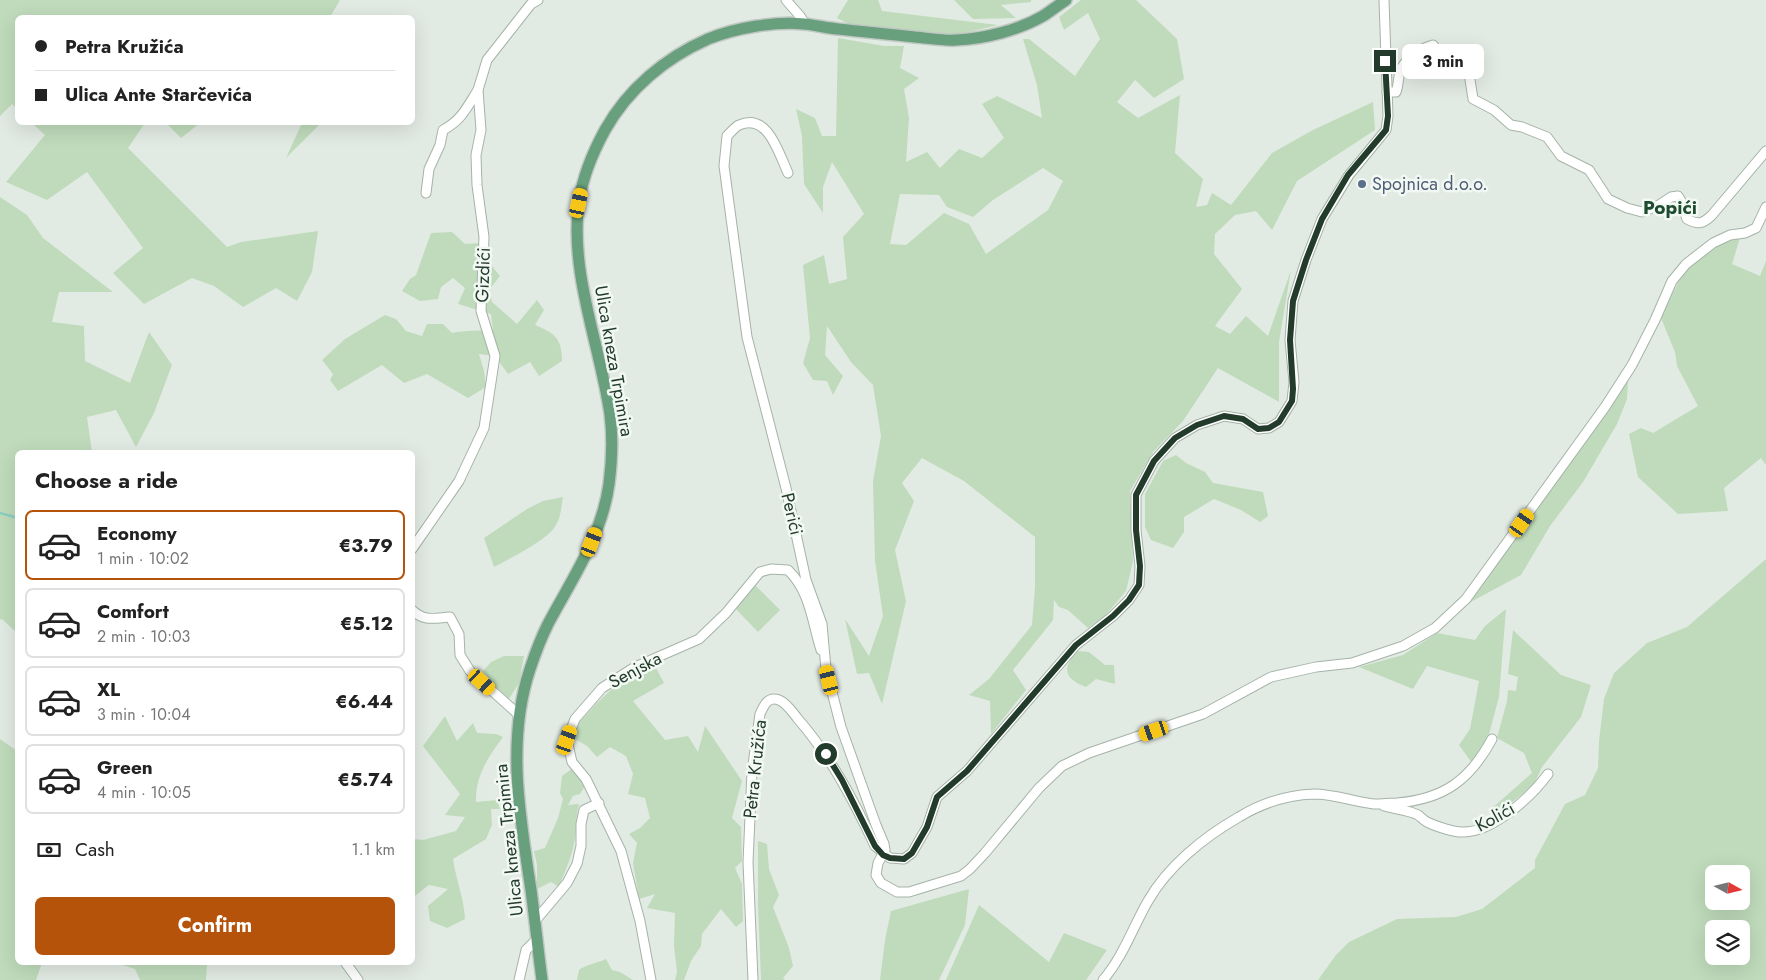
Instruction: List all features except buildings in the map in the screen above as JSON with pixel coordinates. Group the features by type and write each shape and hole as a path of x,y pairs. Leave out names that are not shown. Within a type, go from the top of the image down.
{"main road":[{"path":"805,24 837,29 955,40 997,34 1040,18 1066,0"},
{"name":"Ulica kneza Trpimira","path":"542,980 536,921 519,807 516,741 519,715 529,671 546,627 592,542 601,517 607,494 612,443 610,415 582,276 577,240 579,203 585,176 596,147 614,113 635,89 659,67 684,51 711,38 753,26 789,23 805,24"}],"street":[{"name":"Gizdići","path":"415,545 459,481 484,428 496,356 481,311 484,237 477,185 476,155 481,130 478,90 487,60 530,4 538,0"},
{"path":"786,0 805,24"},
{"path":"1384,0 1387,92 1386,130 1348,175 1322,219 1306,260 1293,301 1290,340 1294,382 1292,401 1279,422 1269,428 1258,429 1243,419 1224,416 1197,425 1175,438 1154,461 1136,495 1136,530 1140,566 1139,585 1129,600 1113,616 1076,645 967,771 937,797 927,827 912,853 904,859 897,860 883,855 878,863 876,875 881,882 897,892 909,892 961,876 982,856 1039,788 1062,766 1089,753 1203,714 1271,677 1316,667 1352,663 1403,646 1435,628 1466,599 1605,407 1632,365 1672,281 1686,264 1713,243 1730,235 1745,233 1756,228 1766,207"},
{"path":"1387,92 1396,92 1400,83 1400,70 1418,50 1433,45 1442,57 1454,66 1468,67 1473,99 1494,110 1511,125 1522,127 1547,138 1560,156 1590,170 1608,200 1626,208 1642,212 1659,205 1670,197 1678,196 1687,219 1695,224 1704,222 1712,215 1766,151"},
{"path":"426,193 429,169 440,145 443,130 452,126 463,116 478,90"},
{"name":"Perići","path":"788,173 770,134 759,125 751,122 738,125 727,136 724,166 747,337 786,488 806,580 822,624 826,669 841,728 884,844 883,855"},
{"name":"Senjska","path":"651,980 640,921 621,851 586,779 572,762 567,740 575,719 602,688 636,667 699,639 726,612 760,572 771,569 788,570 798,580 804,591 826,669"},
{"path":"415,613 427,618 450,617 459,634 460,655 470,671 519,715"},
{"name":"Petra Kružića","path":"753,980 748,862 749,816 752,772 760,714 764,704 771,699 779,700 786,705 812,735 842,780 875,846 883,855"},
{"path":"1102,980 1128,941 1148,900 1174,866 1206,839 1239,817 1268,803 1292,796 1316,794 1376,804 1414,802 1445,791 1468,774 1483,756 1492,738"},
{"name":"Kolići","path":"1376,804 1417,814 1425,821 1435,825 1464,832 1485,827 1510,812 1538,788 1548,774"},
{"path":"536,921 567,883 577,864 581,846 581,824 584,810 599,804"},
{"path":"519,980 526,950 537,939"},
{"path":"347,965 358,980"}],"green space":[{"path":"0,0 340,0 331,15 15,15 15,107 12,104 0,116"},
{"path":"848,0 878,0 882,11 998,25 957,35 851,25 837,18"},
{"path":"954,0 1031,0 1031,2 1001,5 1016,18 973,19"},
{"path":"1081,0 1136,0 1177,39 1184,79 1154,98 1135,80 1117,102 1138,118 1180,95 1175,153 1203,179 1196,207 1207,205 1212,193 1231,205 1272,153 1313,130 1373,102 1375,130 1297,181 1272,230 1256,211 1235,215 1215,234 1214,254 1242,289 1215,326 1230,334 1246,316 1268,336 1291,270 1279,342 1279,402 1218,368 1183,421 1153,452 1130,491 1133,561 1126,591 1105,616 1088,628 1068,610 1059,607 1054,600 1053,620 1013,670 1026,690 991,734 990,701 969,695 989,679 1032,625 1035,587 1035,537 964,481 922,458 902,483 914,501 895,550 906,601 882,704 869,673 857,674 845,619 869,656 883,616 875,561 873,481 881,436 873,385 851,362 827,326 825,355 843,376 833,395 827,381 813,380 803,363 810,338 803,265 824,255 829,284 847,279 843,237 864,214 832,162 823,187 823,213 804,184 802,136 796,109 815,118 822,136 836,136 838,38 884,46 904,46 900,68 919,78 904,89 909,118 906,162 927,152 940,168 959,149 982,158 1004,138 982,104 997,96 1042,118 1037,85 1023,39 1029,39 1075,76 1100,39 1088,13 1064,30 1059,17","holes":["1043,168 1063,181 1048,210 986,254 969,224 944,213 906,245 890,244 900,194 939,195 947,207 973,217 993,200"]},
{"path":"34,125 144,125 128,148 227,247 241,242 318,231 312,272 297,301 276,288 243,307 214,286 192,278 144,304 113,273 143,248 87,172 47,200 6,182 45,135"},
{"path":"168,125 197,125 181,138"},
{"path":"301,125 319,125 286,158"},
{"path":"0,197 27,215 43,238 113,292 59,292 52,322 84,326 85,361 130,383 149,332 172,365 154,413 136,447 116,410 87,417 92,450 15,450 15,631 2,619 0,620"},
{"path":"452,232 465,244 480,243 490,247 491,265 500,276 489,290 492,302 517,324 537,300 544,310 535,325 548,331 559,342 562,361 539,376 530,362 508,374 495,356 479,354 486,387 468,398 427,374 404,383 382,365 338,391 330,380 333,374 322,360 345,339 385,315 396,319 406,331 422,336 427,324 443,324 452,333 493,330 491,314 458,304 465,288 453,278 441,287 438,299 420,301 402,291 410,279 416,275 431,233"},
{"path":"1740,238 1732,264 1760,276 1766,261 1766,465 1761,458 1724,488 1728,511 1678,514 1638,477 1629,434 1641,428 1653,433 1698,406 1677,366 1675,352 1661,318 1683,275 1713,248"},
{"path":"1628,381 1627,399 1617,424 1583,482 1550,526 1521,575 1465,605 1622,386"},
{"path":"1176,455 1186,463 1205,472 1213,483 1263,492 1268,516 1260,522 1241,510 1214,499 1184,517 1184,532 1173,548 1151,540 1145,527 1145,494 1163,461"},
{"path":"563,497 558,521 554,528 543,538 494,567 484,538 527,509 543,501"},
{"path":"1766,559 1766,980 1318,980 1336,955 1349,942 1397,919 1456,917 1482,909 1535,868 1535,860 1565,804 1585,795 1598,768 1604,699 1614,673 1647,643 1687,627"},
{"path":"755,585 780,610 758,632 735,608"},
{"path":"1506,609 1499,697 1488,738 1472,763 1459,745 1470,729 1479,681 1427,666 1413,689 1359,667 1403,655 1437,633 1475,640 1485,626"},
{"path":"1513,630 1561,675 1591,685 1581,717 1542,767 1534,784 1492,819 1490,810 1532,773 1524,753 1497,738 1508,690 1516,691 1518,677 1508,674"},
{"path":"1077,651 1089,652 1105,665 1114,665 1115,684 1096,679 1086,687 1073,681 1067,668"},
{"path":"504,656 524,656 519,683 509,699 492,683 483,671 491,662"},
{"path":"656,668 664,683 633,701 665,740 688,736 698,752 705,726 742,781 732,818 741,827 742,861 735,868 742,884 743,921 736,927 721,909 702,934 701,946 691,961 684,980 675,980 677,972 674,946 675,913 647,908 655,894 639,899 633,863 637,843 629,834 640,828 650,818 645,798 628,794 633,774 626,756 610,747 597,757 587,746 575,739 579,723 612,689 643,670"},
{"path":"445,716 457,741 473,723 477,733 496,734 503,737 492,752 480,776 476,793 476,802 497,800 500,809 491,809 492,825 486,839 453,859 465,919 447,928 430,921 428,906 448,889 429,885 415,896 415,839 423,840 456,831 465,817 445,815 460,794 423,746"},
{"path":"0,739 15,750 15,965 41,965 36,980 0,980"},
{"path":"573,768 586,784 580,794 573,796 568,805 579,804 571,855 559,887 551,882 537,889 537,865 534,851 545,848 558,818 563,799 560,793 562,776"},
{"path":"758,841 767,844 769,869 779,895 773,907 789,948 793,966 783,978 785,980 761,980"},
{"path":"969,889 965,925 939,980 880,980 891,911"},
{"path":"979,905 1049,962 1064,933 1107,950 1086,980 946,980"},
{"path":"606,959 612,970 620,972 633,980 577,980 579,970"},
{"path":"122,965 207,965 206,980 140,980 135,969"}],"waterway":[{"path":"0,513 15,517"}],"place":[{"name":"Spojnica d.o.o.","path":"1362,184"}],"district":[{"name":"Popići","path":"1670,207"}],"route":[{"path":"826,754 842,780 875,846 883,855 897,860 904,859 912,853 919,843 927,827 937,797 967,771 1076,645 1113,616 1129,600 1139,585 1140,566 1136,530 1136,495 1154,461 1175,438 1197,425 1224,416 1243,419 1258,429 1269,428 1279,422 1292,401 1294,382 1290,340 1293,301 1322,219 1348,175 1386,130 1388,116 1385,61"}]}
